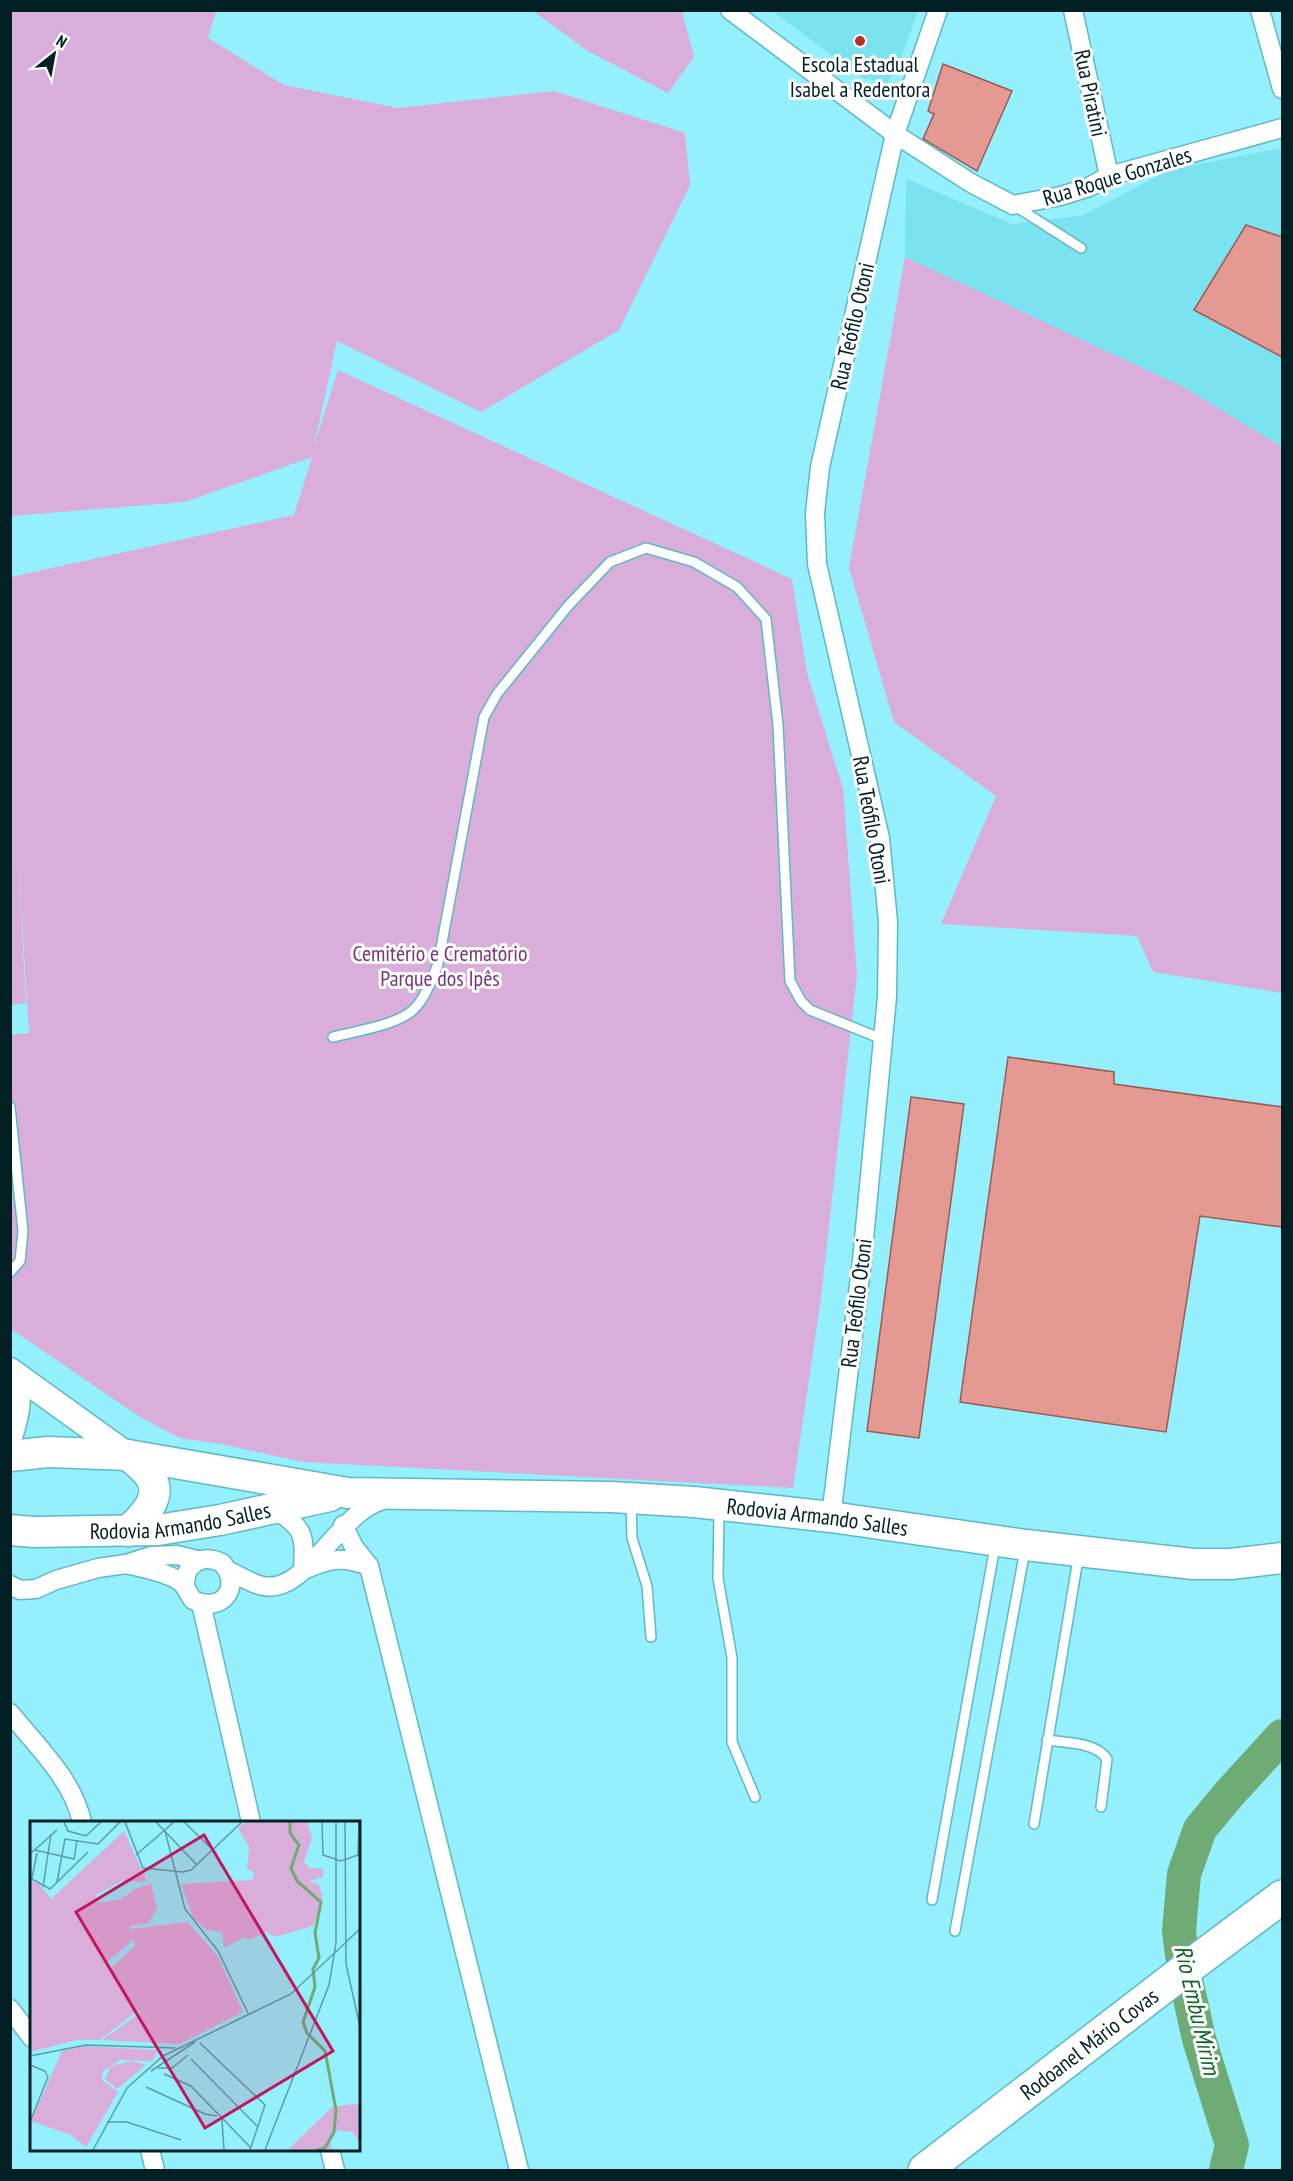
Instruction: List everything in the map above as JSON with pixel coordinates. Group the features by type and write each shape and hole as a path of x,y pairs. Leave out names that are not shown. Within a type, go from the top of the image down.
{"highway":[{"name":"Rodoanel Mário Covas","path":"925,2170 1282,1897"}],"main road":[{"name":"Rodovia Armando Salles","path":"10,1456 48,1452 128,1455 348,1493 631,1498 719,1505 831,1517 1026,1545 1193,1564 1231,1564 1282,1558"},
{"path":"128,1455 149,1474 155,1487 153,1500 148,1509 128,1531"},
{"name":"Rodovia Armando Salles","path":"22,1531 158,1530 220,1520 348,1493"},
{"path":"10,1509 22,1531"}],"street":[{"name":"Rua Roque Gonzales","path":"730,10 895,134 971,183 1013,205 1061,196 1089,187 1109,176 1282,128"},
{"name":"Rua Teófilo Otoni","path":"831,1517 862,1260 886,996 888,922 880,838 817,564 815,513 820,467 895,134 938,10"},
{"name":"Rua Piratini","path":"1073,10 1109,176"},
{"path":"1260,10 1282,89"},
{"path":"10,1372 18,1391 15,1422 10,1437"},
{"path":"10,1372 128,1455"},
{"path":"10,1585 20,1590 36,1589 56,1580 98,1568 126,1564 151,1556 177,1555 197,1560 215,1559 229,1571 256,1584 276,1587 288,1582 303,1570 344,1525 372,1502 412,1494"},
{"path":"273,1508 291,1520 302,1532 303,1570"},
{"path":"344,1525 354,1547 369,1566 519,2170"},
{"path":"303,1570 327,1561 347,1559 369,1566"},
{"path":"197,1560 187,1570 184,1578 185,1586 193,1600 201,1603 217,1603 229,1592 256,1584"},
{"path":"126,1564 153,1570 185,1586"},
{"path":"229,1571 231,1584 229,1592"},
{"path":"201,1603 251,1821"},
{"path":"10,1713 68,1785 79,1806 82,1821"},
{"path":"10,2009 30,2035"},
{"path":"150,2151 155,2170"},
{"path":"330,2151 335,2170"}],"lane":[{"path":"1013,205 1081,248"},
{"path":"333,1036 400,1019 414,1009 428,989 438,964 484,717 497,694 575,598 610,562 646,548 694,562 737,587 766,619 778,725 790,981 801,1001 810,1010 882,1040"},
{"path":"10,1107 23,1231 20,1261 10,1272"},
{"path":"631,1498 632,1538 647,1586 651,1637"},
{"path":"719,1505 718,1578 732,1658 732,1742 755,1797"},
{"path":"932,1900 996,1540"},
{"path":"955,1931 1026,1545"},
{"path":"1034,1824 1080,1551"},
{"path":"1047,1740 1094,1748 1103,1752 1107,1759 1101,1807"}],"shaded area":[{"name":"Escola Estadual Isabel a Redentora","path":"772,11 918,11 896,71 887,83 863,78"},
{"path":"1282,148 1282,446 905,257 906,179 1012,224 1084,215 1169,170"}],"green space":[{"name":"Cemitério e Crematório Parque dos Ipês","path":"11,11 216,11 208,38 284,85 398,108 554,91 685,133 690,185 619,330 481,412 337,341 314,446 338,370 792,579 807,673 843,789 857,975 821,1298 793,1488 303,1462 221,1444 180,1438 140,1417 11,1329 11,1035 29,1033 17,840 26,1003 10,1005 11,577 294,515 312,457 185,502 11,516"},
{"path":"533,11 682,11 694,57 668,93 588,51"},
{"path":"905,257 1183,387 1282,447 1282,993 1153,972 1137,936 941,924 996,796 894,722 849,568"}],"building":[{"path":"943,64 1012,91 977,171 923,139 934,114 928,111"},
{"path":"1246,225 1282,237 1282,357 1194,310"},
{"path":"1008,1057 1114,1072 1114,1084 1282,1107 1282,1227 1200,1216 1166,1432 960,1402"},
{"path":"911,1097 964,1104 919,1438 867,1431"}],"waterway":[{"name":"Rio Embu Mirim","path":"1226,2170 1232,2145 1199,2039 1184,1971 1179,1931 1184,1874 1200,1829 1282,1736"}],"place":[{"name":"Escola Estadual Isabel a Redentora","path":"860,41"}]}
